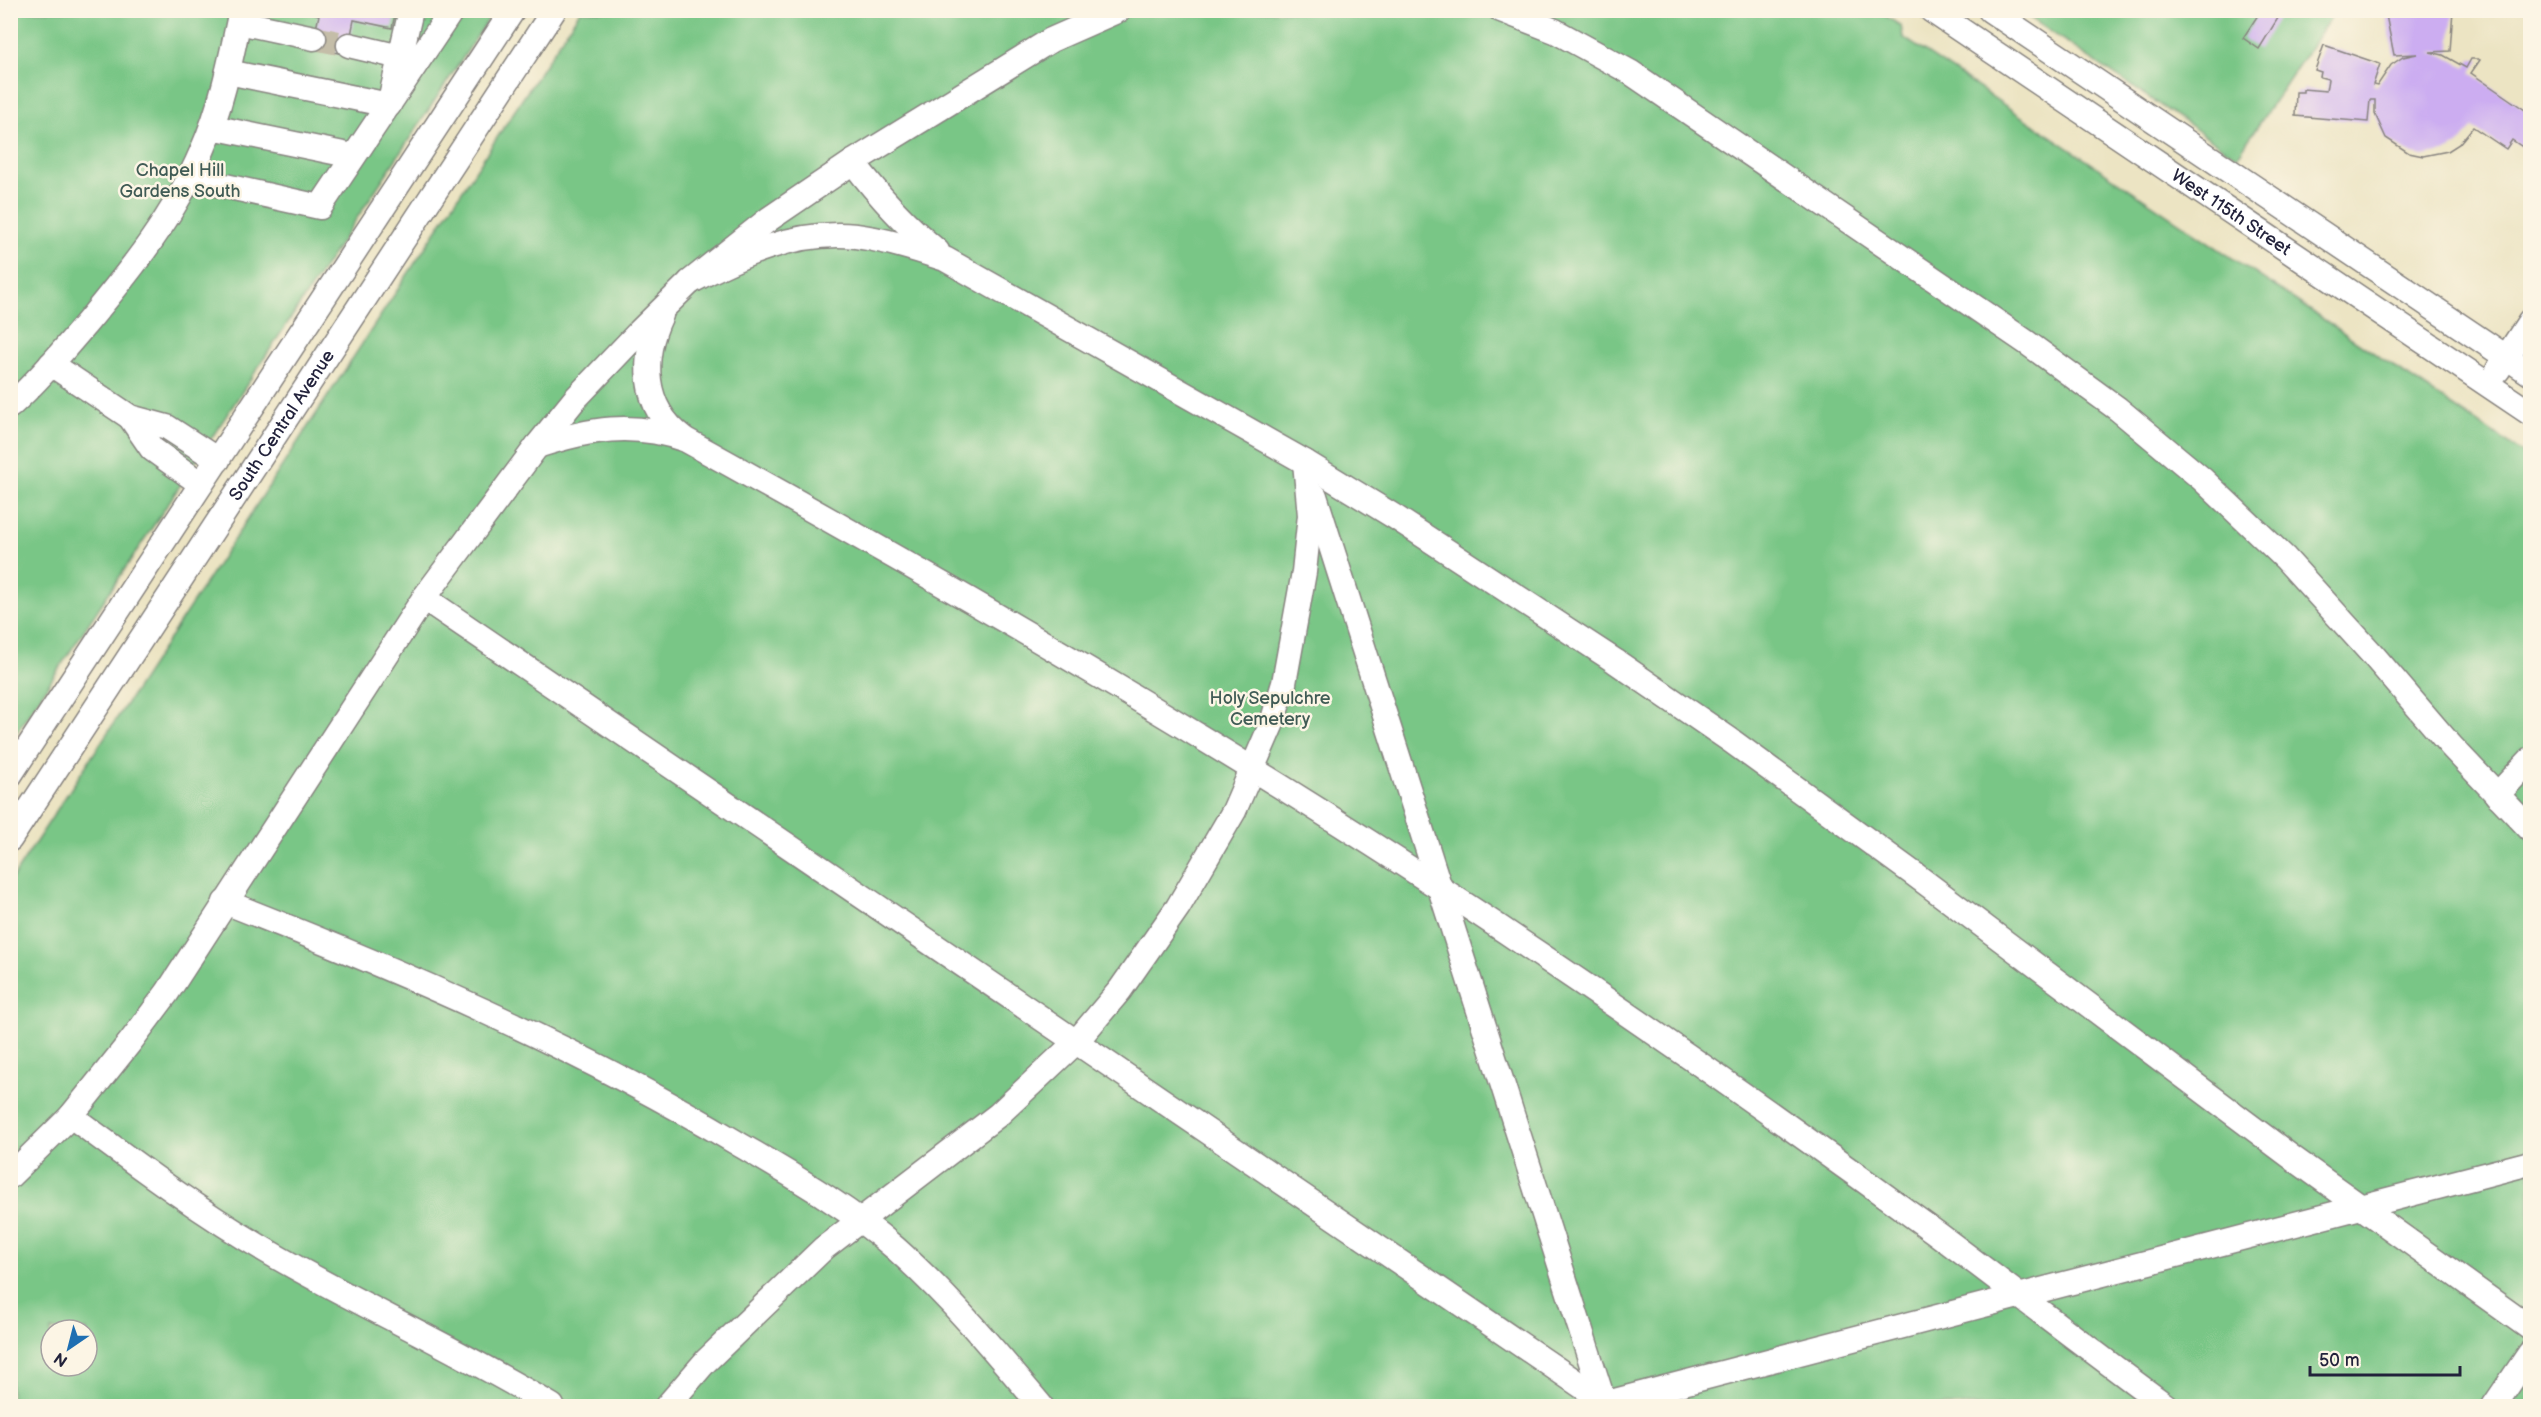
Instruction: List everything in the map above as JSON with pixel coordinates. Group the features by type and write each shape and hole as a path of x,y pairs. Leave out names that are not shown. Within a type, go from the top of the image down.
{"street":[{"path":"389,105 411,10"},
{"path":"189,178 320,207 452,10"},
{"name":"South Central Avenue","path":"10,776 513,10"},
{"name":"South Central Avenue","path":"10,839 554,10"},
{"path":"10,1176 71,1116 132,1041 167,993 424,598 537,446 575,399 665,305 769,219 853,162 1051,40 1119,10"},
{"path":"1501,10 1555,31 1630,72 2026,342 2118,409 2202,479 2285,558 2451,746 2530,829"},
{"name":"West 115th Street","path":"1931,10 2530,413"},
{"name":"West 115th Street","path":"1990,10 2530,373"},
{"path":"10,406 51,364 113,293 139,260 173,209 212,127 228,72 240,16 314,38"},
{"path":"349,45 400,57"},
{"path":"228,72 389,105"},
{"path":"212,127 353,156"},
{"path":"853,162 879,197 909,228 945,258 1305,462 1535,608 1730,740 1914,874 2290,1156 2530,1328"},
{"path":"690,282 736,257 770,246 817,238 854,236 879,240 945,258"},
{"path":"665,305 652,340 648,361 649,380 659,415 667,426 686,440 864,539 1102,677 1442,890 1692,1059 1936,1233 2166,1407"},
{"path":"2488,385 2530,321"},
{"path":"51,364 130,417 167,427 218,460"},
{"path":"130,417 152,449 201,484"},
{"path":"537,446 579,434 637,428 661,431 686,440"},
{"path":"667,1407 706,1361 824,1248 998,1115 1076,1042 1120,990 1178,907 1234,811 1272,723 1284,682 1304,572 1310,514 1305,462"},
{"path":"1305,462 1603,1405"},
{"path":"424,598 1076,1042 1603,1405 2530,1162"},
{"path":"2497,795 2530,760"},
{"path":"225,902 312,936 444,993 584,1059 655,1095 783,1170 894,1247 962,1313 1041,1407"},
{"path":"71,1116 174,1193 234,1232 305,1273 498,1374 552,1407"},
{"path":"2494,1407 2523,1378 2530,1353"}],"green space":[{"name":"Chapel Hill Gardens South","path":"11,11 494,11 11,741"},
{"name":"Holy Sepulchre Cemetery","path":"580,11 1878,11 1901,26 1903,37 2530,458 2530,1406 11,1406 11,880"},
{"path":"2020,11 2335,11 2237,157"}],"building":[{"path":"302,10 396,10 392,28 354,20 347,55 312,47 319,15"},
{"path":"2250,10 2283,10 2259,49 2243,38 2258,15"},
{"path":"2385,10 2453,10 2450,51 2430,52 2443,55 2466,68 2471,59 2480,60 2471,73 2528,112 2530,108 2530,146 2527,150 2512,140 2506,149 2473,127 2459,144 2448,151 2423,156 2409,153 2386,138 2375,114 2375,100 2370,100 2368,122 2295,116 2296,92 2303,92 2303,89 2326,91 2328,79 2320,77 2321,72 2315,70 2324,45 2380,64 2373,85 2377,86 2391,65 2403,57 2417,54 2394,55"}],"tunnel":[{"path":"314,38 349,45"}]}
